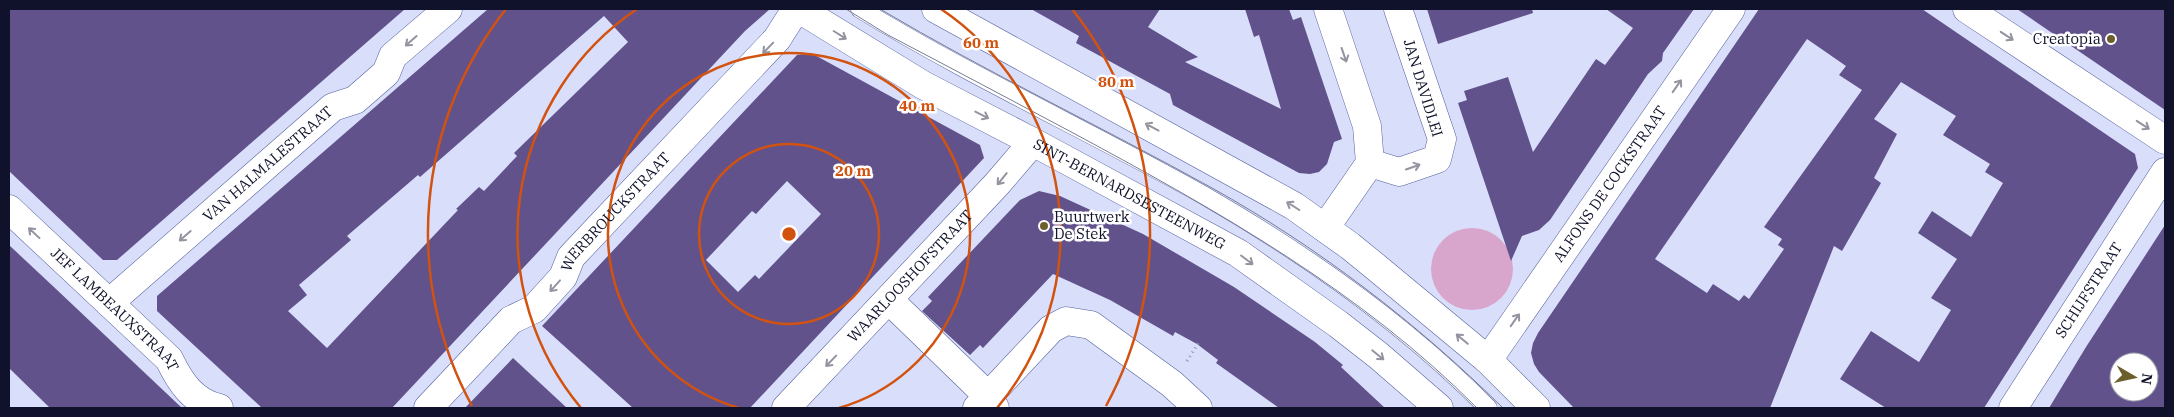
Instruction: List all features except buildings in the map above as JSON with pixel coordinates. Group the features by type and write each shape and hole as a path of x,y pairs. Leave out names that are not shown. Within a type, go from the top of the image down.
{"street":[{"name":"VAN HALMALESTRAAT","path":"109,303 333,107 355,100 386,73 393,56 448,9"},
{"name":"SINT-BERNARDSESTEENWEG","path":"798,9 923,85 1238,253 1338,324 1379,356 1439,408"},
{"name":"WERBROUCKSTRAAT","path":"428,408 511,320 534,309 563,277 571,257 777,39 798,9"},
{"path":"936,9 1256,184 1325,228 1488,360 1536,408"},
{"path":"1325,228 1370,163 1368,126 1328,9"},
{"name":"JAN DAVIDLEI","path":"1370,163 1399,172 1436,159 1442,139 1398,9"},
{"name":"ALFONS DE COCKSTRAAT","path":"1488,360 1731,9"},
{"path":"1967,9 2165,140"},
{"name":"WAARLOOSHOFSTRAAT","path":"786,408 889,300 912,272 998,184 1033,142"},
{"name":"SCHIJFSTRAAT","path":"2013,408 2165,172"},
{"name":"JEF LAMBEAUXSTRAAT","path":"9,209 169,359 180,382 206,405 219,408"},
{"path":"889,300 987,404 1051,329 1066,321 1091,325 1172,384 1198,408"}],"lane":[{"path":"860,9 928,48 1172,178 1281,243 1382,314 1438,360 1488,408"}],"shaded area":[{"path":"1472,228 1488,231 1501,240 1510,253 1513,269 1510,285 1501,298 1488,307 1472,310 1456,307 1443,298 1434,285 1431,269 1434,253 1443,240 1456,231"}],"tram line":[{"path":"846,9 888,35 1129,163 1235,224 1286,256 1386,327 1433,366 1477,408"},
{"path":"880,9 921,33 1212,188 1290,235 1365,288 1401,317 1436,346 1503,408"}],"place":[{"name":"Creatopia","path":"2111,39"},
{"name":"Buurtwerk De Stek","path":"1044,226"}]}
